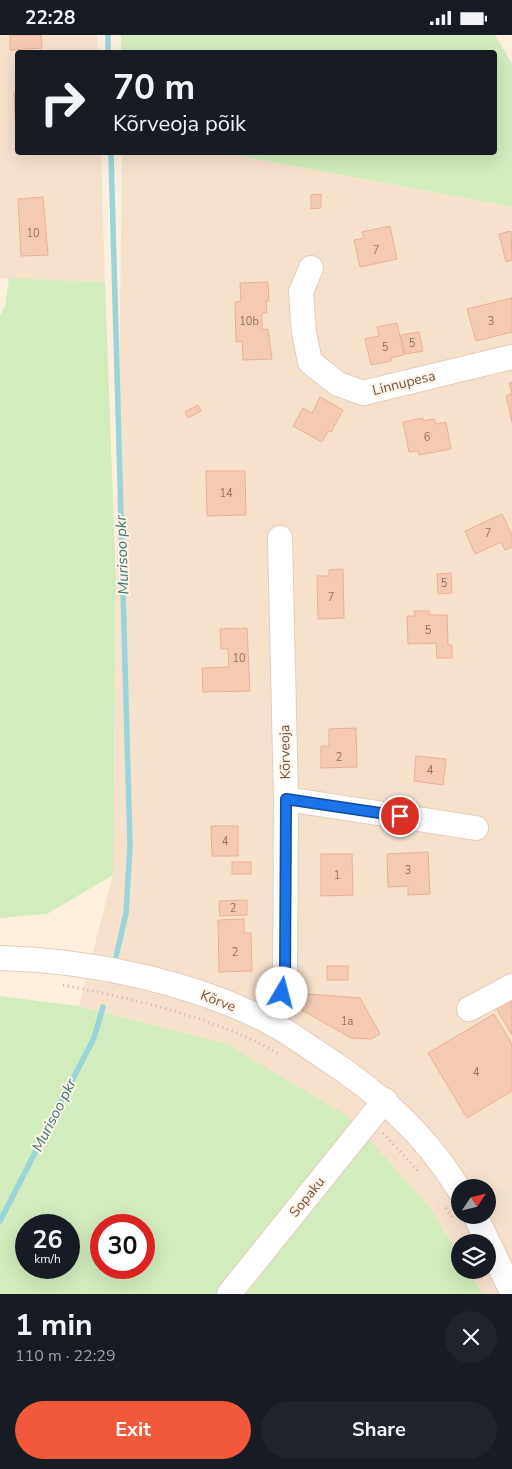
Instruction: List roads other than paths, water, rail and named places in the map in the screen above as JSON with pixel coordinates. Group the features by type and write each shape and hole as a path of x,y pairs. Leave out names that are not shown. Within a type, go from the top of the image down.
{"street":[{"name":"Linnupesa","path":"311,268 301,292 304,332 310,362 338,384 363,393 512,357"},
{"name":"Kõrveoja","path":"274,1025 285,979 286,799 280,538"},
{"path":"286,799 476,828"},
{"name":"Kõrve","path":"0,958 74,963 176,986 225,1002 274,1025 356,1077 385,1100 416,1131 446,1167 451,1190"},
{"path":"469,1009 512,986"},
{"name":"Sopaku","path":"229,1294 385,1100"},
{"path":"470,1224 512,1293"}],"waterway":[{"name":"Murisoo pkr","path":"108,35 108,50"},
{"name":"Murisoo pkr","path":"111,155 130,846 126,913 116,957"},
{"name":"Murisoo pkr","path":"0,1221 94,1038 103,1007"}]}
